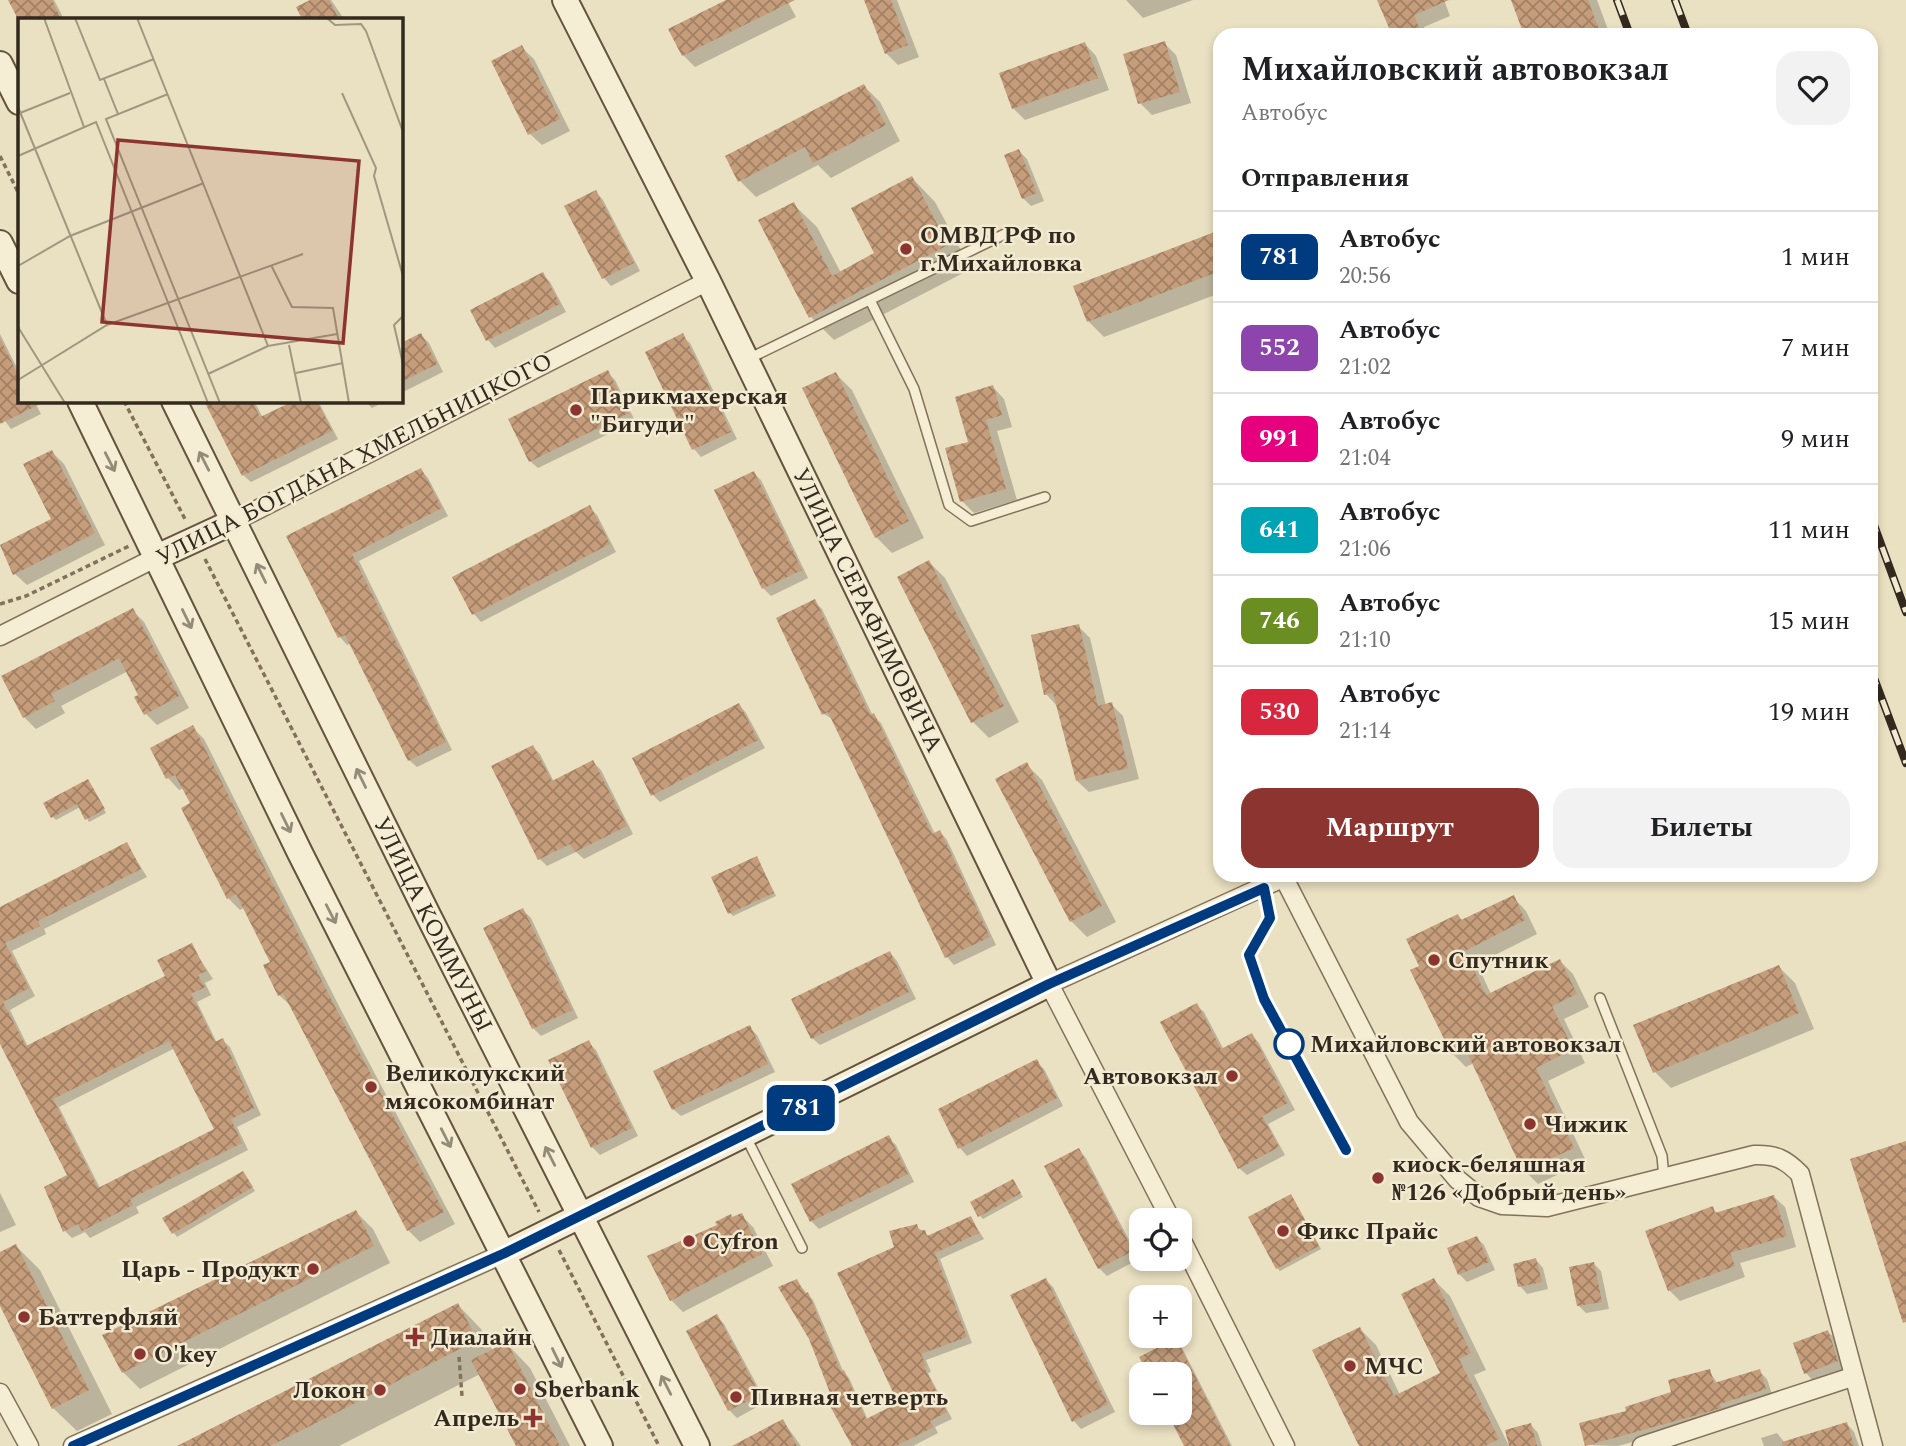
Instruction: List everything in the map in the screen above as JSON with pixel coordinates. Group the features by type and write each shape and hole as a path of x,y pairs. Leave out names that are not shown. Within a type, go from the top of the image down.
{"street":[{"name":"УЛИЦА СЕРАФИМОВИЧА","path":"565,0 708,281 1049,984 1165,1208"},
{"path":"0,64 18,100"},
{"path":"0,243 18,279"},
{"name":"УЛИЦА БОГДАНА ХМЕЛЬНИЦКОГО","path":"0,636 152,547 194,538 235,521 708,281"},
{"path":"80,402 300,853 505,1253 600,1446"},
{"name":"УЛИЦА КОММУНЫ","path":"175,402 428,915 697,1446"},
{"path":"73,1446 505,1253 1049,984 1275,882"},
{"path":"1289,882 1409,1122 1457,1179 1479,1197 1502,1205 1547,1207 1665,1180 1754,1155 1770,1154 1786,1160 1800,1174 1873,1446"},
{"path":"1192,1261 1285,1446"},
{"path":"1642,1446 1853,1377"},
{"path":"0,1393 29,1446"}],"lane":[{"path":"746,359 1011,232"},
{"path":"870,300 914,390 949,505 971,521 1045,497"},
{"path":"1264,888 1270,918 1249,955 1264,999 1346,1150"},
{"path":"1600,998 1662,1156 1665,1180"},
{"path":"745,1135 802,1248"}],"path":[{"path":"0,156 18,192"},
{"path":"125,402 659,1446"},
{"path":"0,604 152,547"},
{"path":"481,1347 538,1319"},
{"path":"459,1357 462,1396"}],"building":[{"path":"8,0 52,0 61,18 18,18"},
{"path":"310,0 329,0 338,18 302,18 296,7"},
{"path":"726,0 795,0 682,56 668,29"},
{"path":"864,0 891,0 908,45 885,54"},
{"path":"1377,0 1449,0 1414,15 1419,28 1389,28"},
{"path":"1511,0 1588,0 1598,28 1521,28"},
{"path":"1165,41 1180,92 1138,104 1123,54"},
{"path":"1085,42 1098,78 1012,109 999,73"},
{"path":"522,45 560,119 528,135 491,61"},
{"path":"864,84 886,125 813,163 805,147 738,182 725,156"},
{"path":"1019,149 1037,193 1022,199 1004,155"},
{"name":"ОМВД РФ по г.Михайловка","path":"912,176 948,245 809,318 758,220 794,202 832,276 874,253 851,208"},
{"path":"596,190 634,263 602,279 564,206"},
{"path":"1213,233 1213,274 1087,322 1073,286"},
{"path":"543,272 560,304 486,341 470,310"},
{"path":"421,333 437,364 402,382 402,342"},
{"path":"683,333 731,432 692,450 645,352"},
{"path":"0,338 18,375 18,402 44,402 0,424"},
{"path":"608,370 629,413 529,462 508,419"},
{"path":"836,372 909,521 875,538 802,388"},
{"path":"993,385 1002,415 986,420 1006,489 960,502 945,448 968,442 955,397"},
{"path":"205,402 252,402 260,417 292,402 318,402 332,431 242,476"},
{"path":"52,450 95,533 13,575 0,545 51,519 23,464"},
{"path":"421,468 442,508 352,554 446,742 408,761 345,635 338,638 286,536"},
{"path":"754,471 802,570 762,589 714,490"},
{"path":"590,505 610,544 472,615 452,577"},
{"path":"929,560 1004,706 971,723 897,577"},
{"path":"815,599 870,715 874,713 932,834 940,830 990,937 945,958 828,712 822,715 776,618"},
{"path":"133,608 179,696 144,715 134,697 138,695 119,658 51,694 55,701 23,718 1,676"},
{"path":"1079,624 1098,706 1112,702 1128,768 1076,781 1053,693 1044,695 1031,635"},
{"path":"739,703 758,740 651,796 632,758"},
{"path":"193,725 331,999 444,1212 407,1231 283,993 278,996 263,965 270,962 236,894 227,899 181,808 190,803 175,775 166,779 150,748"},
{"path":"533,745 552,781 593,760 627,826 575,852 570,844 538,860 491,766"},
{"path":"1027,762 1102,906 1070,922 995,779"},
{"path":"88,779 105,809 85,820 77,804 51,818 43,803"},
{"path":"127,842 141,869 38,921 40,926 5,943 29,988 3,1002 26,1046 165,976 157,960 192,943 206,971 198,975 205,987 191,994 215,1042 223,1038 254,1108 231,1119 242,1143 130,1199 133,1205 82,1231 78,1224 63,1232 44,1187 67,1175 0,1044 0,907","holes":["169,1041 214,1129 98,1188 53,1099"]},
{"path":"757,856 774,893 728,914 711,877"},
{"path":"1514,895 1525,920 1465,951 1486,995 1560,959 1577,994 1552,1006 1573,1049 1536,1068 1574,1148 1523,1172 1465,1048 1452,1055 1410,970 1419,966 1406,939 1458,914 1461,920"},
{"path":"523,908 572,1010 532,1029 483,928"},
{"path":"890,951 909,992 811,1039 791,999"},
{"path":"1779,965 1799,1013 1653,1073 1633,1025"},
{"name":"Автовокзал","path":"1197,1003 1221,1049 1252,1033 1288,1103 1262,1116 1279,1147 1238,1169 1160,1022"},
{"path":"750,1025 768,1064 672,1110 653,1071"},
{"path":"589,1040 632,1128 591,1148 548,1060"},
{"path":"1037,1059 1057,1098 958,1149 938,1109"},
{"path":"889,1135 908,1174 810,1222 791,1184"},
{"path":"1906,1141 1906,1322 1903,1323 1850,1159"},
{"path":"1079,1148 1129,1243 1129,1253 1098,1269 1044,1166"},
{"path":"243,1171 253,1187 172,1234 162,1218"},
{"path":"1013,1179 1021,1193 978,1217 970,1202"},
{"name":"Фикс Прайс","path":"1291,1194 1319,1246 1276,1269 1248,1217"},
{"path":"1774,1195 1787,1236 1730,1253 1735,1266 1668,1291 1645,1231 1713,1206 1715,1213"},
{"path":"356,1210 374,1246 122,1373 102,1335"},
{"path":"742,1213 762,1254 670,1301 647,1256 717,1225 715,1222 731,1214 732,1217"},
{"path":"971,1216 979,1233 935,1253 967,1337 921,1354 926,1365 924,1367 947,1412 930,1421 934,1427 896,1446 852,1446 830,1406 834,1403 809,1339 778,1287 797,1279 805,1294 808,1292 841,1372 844,1370 866,1419 898,1403 837,1273 894,1247 889,1231 917,1224 919,1231 925,1230 927,1236"},
{"path":"1477,1236 1489,1262 1458,1275 1447,1248"},
{"path":"16,1244 89,1390 52,1409 0,1306 0,1252"},
{"path":"1536,1258 1542,1282 1518,1287 1513,1264"},
{"path":"1594,1262 1602,1302 1577,1306 1569,1267"},
{"path":"1046,1278 1108,1404 1072,1422 1010,1295"},
{"name":"МЧС","path":"1434,1278 1471,1353 1459,1359 1499,1439 1485,1446 1359,1446 1312,1350 1360,1327 1394,1396 1440,1373 1401,1294"},
{"path":"458,1303 477,1340 326,1418 270,1446 177,1446"},
{"path":"717,1314 760,1395 728,1411 686,1331"},
{"path":"1828,1330 1838,1361 1804,1374 1793,1343"},
{"path":"507,1342 560,1446 516,1446 471,1360"},
{"path":"1157,1348 1181,1348 1188,1362 1142,1362 1139,1357"},
{"path":"1710,1369 1714,1383 1760,1369 1766,1389 1720,1404 1721,1408 1715,1410 1585,1446 1579,1423 1626,1411 1625,1407 1671,1392 1668,1380"},
{"path":"1192,1370 1230,1446 1184,1446 1174,1425 1192,1425"},
{"path":"783,1419 797,1446 732,1446"},
{"path":"1847,1422 1854,1446 1783,1446 1782,1442"},
{"path":"1531,1423 1537,1446 1509,1446 1505,1430"}],"railway":[{"path":"1617,0 1627,28"},
{"path":"1675,0 1685,28"},
{"path":"1878,536 1906,612"},
{"path":"1878,689 1906,763"}],"bus line":[{"name":"781","path":"73,1446 417,1290 505,1253 1049,984 1264,888 1270,918 1249,955 1264,999 1346,1150"}],"place":[{"name":"ОМВД РФ по г.Михайловка","path":"906,249"},
{"name":"Парикмахерская \"Бигуди\"","path":"576,410"},
{"name":"Спутник","path":"1434,960"},
{"name":"Михайловский автовокзал","path":"1289,1044"},
{"name":"Автовокзал","path":"1232,1076"},
{"name":"Великолукский мясокомбинат","path":"371,1087"},
{"name":"Чижик","path":"1530,1124"},
{"name":"киоск-беляшная №126 «Добрый день»","path":"1378,1178"},
{"name":"Фикс Прайс","path":"1283,1231"},
{"name":"Cyfron","path":"689,1241"},
{"name":"Царь - Продукт","path":"313,1269"},
{"name":"Баттерфляй","path":"24,1317"},
{"name":"Диалайн","path":"415,1337"},
{"name":"O'key","path":"140,1354"},
{"name":"МЧС","path":"1350,1366"},
{"name":"Sberbank","path":"520,1389"},
{"name":"Локон","path":"380,1390"},
{"name":"Пивная четверть","path":"736,1397"},
{"name":"Апрель","path":"533,1418"}]}
